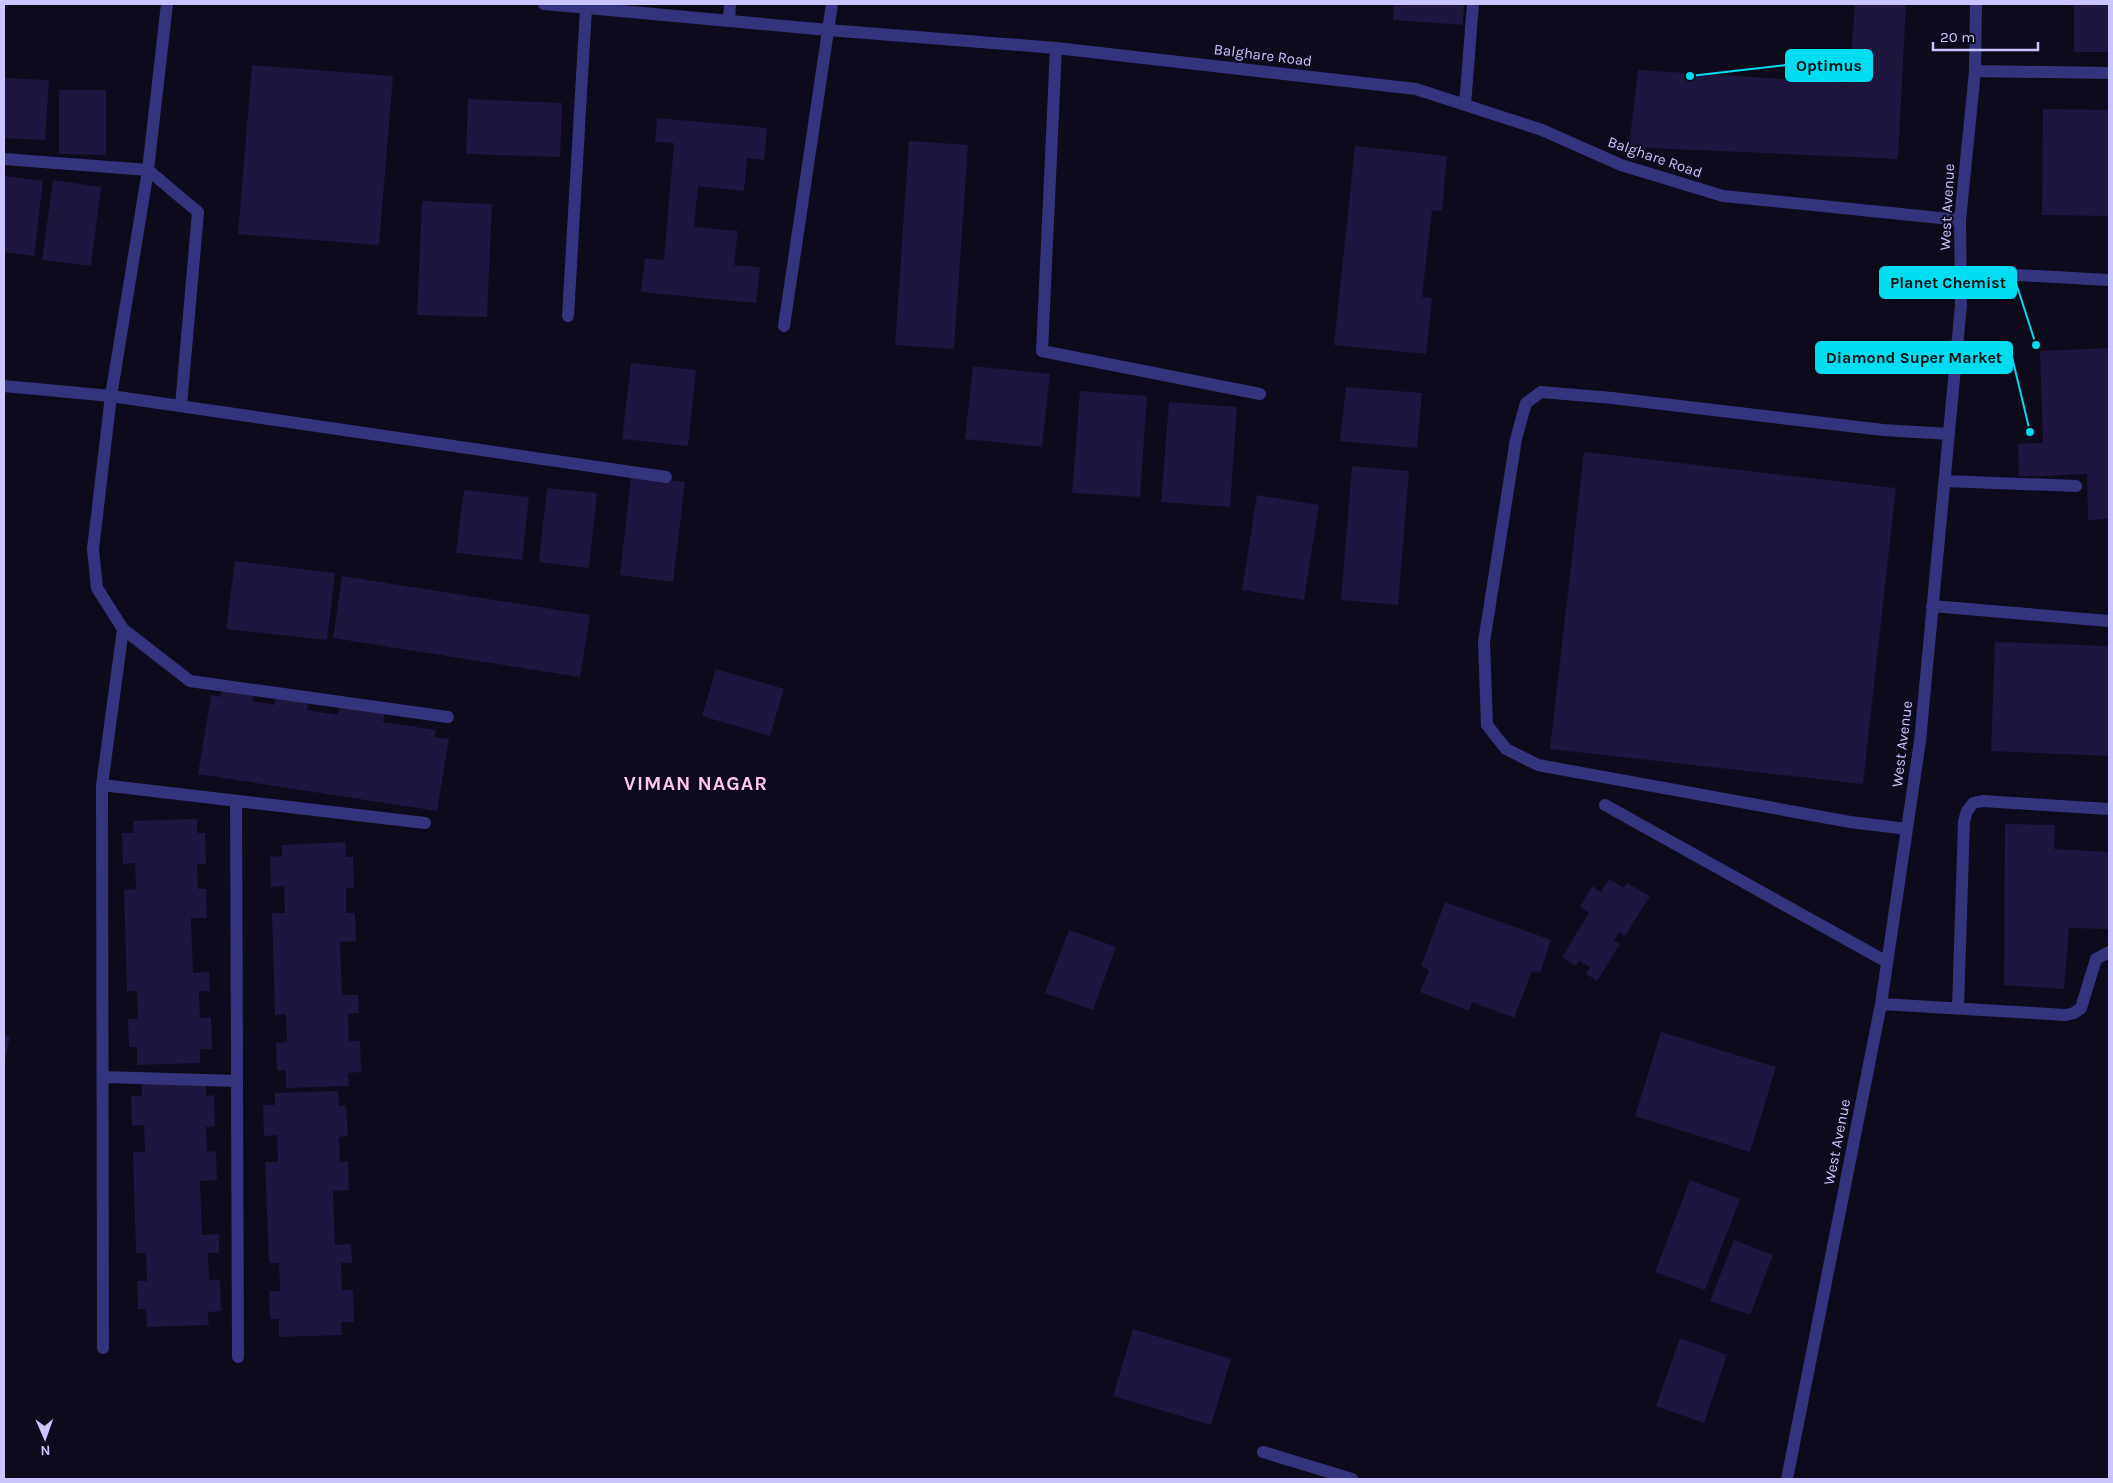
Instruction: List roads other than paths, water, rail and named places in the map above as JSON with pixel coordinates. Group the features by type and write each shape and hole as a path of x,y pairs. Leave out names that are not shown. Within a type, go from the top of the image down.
{"street":[{"path":"167,4 148,170 111,396 93,549 97,588 123,629 190,682 448,717"},
{"name":"Balghare Road","path":"544,4 586,8 615,7 729,21 1056,48 1416,89 1542,130 1621,165 1723,196 1960,220"},
{"path":"729,21 730,4"},
{"path":"784,326 832,4"},
{"path":"1465,105 1473,4"},
{"name":"West Avenue","path":"1787,1479 1881,1004 1920,741 1961,304 1960,220 1975,71 1976,4"},
{"path":"568,316 586,8"},
{"path":"1056,48 1042,351 1260,394"},
{"path":"1975,71 2109,73"},
{"path":"4,159 148,170 198,212 181,406"},
{"path":"1960,272 2109,280"},
{"path":"4,386 111,396 666,477"},
{"path":"1907,829 1850,822 1538,765 1506,749 1487,725 1484,642 1516,438 1526,403 1541,392 1612,398 1883,430 1949,434"},
{"path":"1944,481 2076,486"},
{"path":"1932,606 2109,621"},
{"path":"103,1348 102,786 123,629"},
{"path":"102,786 424,823"},
{"path":"236,801 238,1357"},
{"path":"1958,1008 1964,821 1967,811 1973,803 1982,801 2109,810"},
{"path":"1605,805 1887,962"},
{"path":"1881,1004 2066,1015 2074,1013 2081,1008 2096,958 2109,952"},
{"path":"103,1077 237,1081"},
{"path":"1263,1452 1352,1479"}],"place":[{"name":"Optimus","path":"1690,76"},
{"name":"Planet Chemist","path":"2036,345"},
{"name":"Diamond Super Market","path":"2030,432"}],"district":[{"name":"VIMAN NAGAR","path":"696,783"}]}
